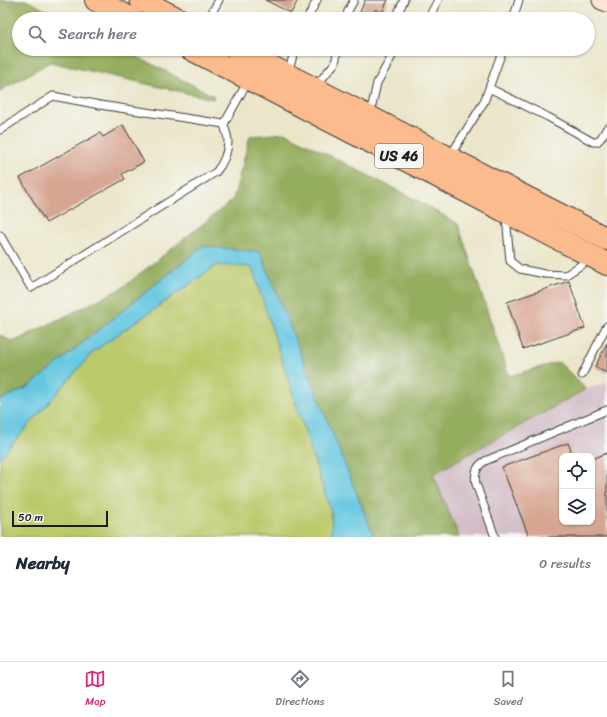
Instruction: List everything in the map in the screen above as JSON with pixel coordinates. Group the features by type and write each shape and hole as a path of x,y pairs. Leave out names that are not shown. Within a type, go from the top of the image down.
{"highway":[{"path":"96,0 119,12"},
{"path":"142,0 165,12"},
{"name":"US 46","path":"205,56 600,261"},
{"name":"US 46","path":"251,56 607,239"}],"main road":[{"path":"602,0 607,2"}],"lane":[{"path":"212,12 219,0"},
{"path":"311,12 317,0"},
{"path":"348,12 354,0"},
{"path":"398,12 404,0"},
{"path":"432,12 438,0"},
{"path":"515,12 519,0"},
{"path":"287,75 293,56"},
{"path":"314,88 335,63 336,56"},
{"path":"369,117 377,83 392,56"},
{"path":"449,158 484,102 500,56"},
{"path":"0,235 31,288 216,172 220,168 226,154 228,140 224,124 249,79"},
{"path":"489,88 548,117 592,142 596,142 602,138 607,128"},
{"path":"0,130 53,96 100,105 224,124"},
{"path":"506,211 510,261 520,268 545,274 566,275 600,261"},
{"path":"582,375 607,326"},
{"path":"495,537 476,484 475,478 477,468 482,462 607,410"}],"shaded area":[{"path":"607,383 607,537 459,537 433,474 586,389"}],"green space":[{"path":"0,0 26,0 49,12 12,12 12,56 136,56 214,96 213,99 50,62 0,91"},
{"path":"286,133 420,202 458,224 509,376 559,362 586,389 433,474 459,537 374,537 260,252 203,246 28,387 0,400 0,335 13,342 122,288 233,200 250,136"},
{"path":"217,265 252,267 331,512 332,537 0,537 0,458 93,352"}],"water":[{"path":"203,246 260,252 374,537 332,537 331,512 252,267 217,265 93,352 0,458 0,400 28,387"}],"building":[{"path":"265,0 298,0 292,12"},
{"path":"365,0 388,0 382,12 376,9 374,12 360,12"},
{"path":"123,125 144,162 122,174 125,179 46,223 20,178 100,133 103,137"},
{"path":"569,281 585,328 523,349 507,302"},
{"path":"607,343 607,373 595,367"},
{"path":"568,443 572,453 559,453 559,525 595,525 595,458 607,453 607,537 529,537 502,467"}]}
